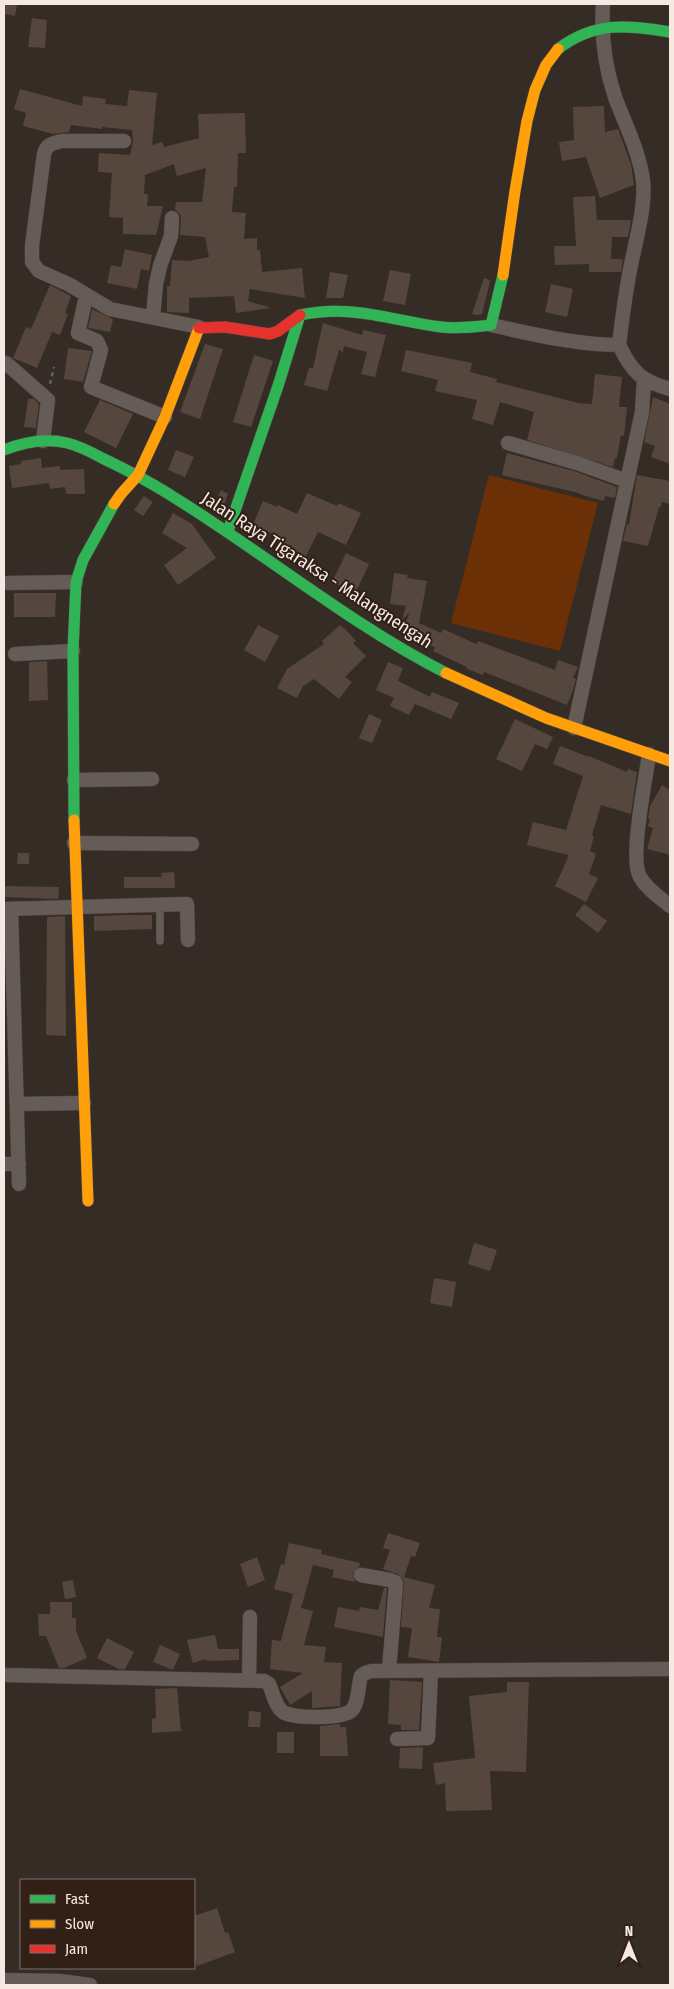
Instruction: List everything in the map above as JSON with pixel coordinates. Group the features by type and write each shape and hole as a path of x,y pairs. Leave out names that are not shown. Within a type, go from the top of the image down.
{"street":[{"path":"604,4 602,27 608,73 631,138 643,181 643,198 629,272 619,345 627,362 644,380 670,389"},
{"path":"491,325 503,277 522,147 537,87 545,67 557,50 579,36 602,27 623,25 670,32"},
{"path":"124,141 62,141 52,143 45,150 32,246 32,262 39,271 70,285 110,309 199,327 225,327 270,334 278,333 293,319 314,310 350,311 444,328 478,328 491,325 555,338 601,345 619,345"},
{"path":"153,318 156,284 160,266 172,236 172,218"},
{"path":"86,296 78,333 97,341 101,350 91,387 165,418"},
{"path":"228,531 278,386 300,315"},
{"path":"88,1201 74,843 73,651 76,582 82,560 104,521 121,494 138,475 165,418 199,327"},
{"path":"6,363 48,400 43,441"},
{"path":"574,728 642,412 644,380"},
{"name":"Jalan Raya Tigaraksa - Malangnengah","path":"4,450 25,443 43,441 77,445 138,475 228,531 394,646 457,680 574,728 670,761"},
{"path":"508,443 577,463 627,481"},
{"path":"8,583 76,582"},
{"path":"15,654 73,651"},
{"path":"649,754 636,854 639,875 651,891 670,906"},
{"path":"74,780 152,779"},
{"path":"74,843 192,844"},
{"path":"19,1184 17,1104 9,1040 7,909 187,904 188,940"},
{"path":"17,1104 84,1103"},
{"path":"4,1164 18,1164"},
{"path":"361,1575 390,1580 396,1584 389,1671"},
{"path":"249,1680 250,1617"},
{"path":"4,1676 264,1681 269,1684 277,1705 289,1714 324,1717 351,1712 354,1707 361,1676 365,1672 670,1669"},
{"path":"397,1739 428,1738 431,1671"},
{"path":"4,1980 59,1981 90,1985"}],"lane":[{"path":"160,905 160,941"}],"shaded area":[{"path":"489,475 598,503 560,651 451,623"}],"building":[{"path":"4,4 17,4 15,16 4,14"},
{"path":"32,18 47,20 45,48 28,47"},
{"path":"20,89 82,106 83,96 106,99 105,104 127,106 129,90 157,93 152,145 162,142 164,147 199,138 198,114 245,113 246,153 238,153 237,187 234,187 232,212 246,213 244,239 257,238 257,250 260,250 262,272 302,268 305,298 250,289 248,301 271,308 236,313 234,296 189,298 189,313 167,312 167,286 170,286 172,260 188,261 209,257 205,237 180,235 181,218 180,214 175,210 176,202 202,202 206,168 177,176 174,164 145,175 144,194 148,194 147,206 163,206 156,235 123,234 123,218 109,217 112,173 98,172 99,153 130,155 133,141 132,130 71,125 69,132 53,134 23,126 26,113 14,109"},
{"path":"604,106 605,132 618,129 631,164 634,185 600,198 586,157 562,161 559,142 574,140 573,107"},
{"path":"595,196 597,220 631,220 628,237 612,237 611,259 623,259 621,272 589,272 589,264 555,265 554,246 576,246 573,197"},
{"path":"125,249 152,255 149,271 141,269 137,289 107,283 111,265 121,267"},
{"path":"390,270 411,274 405,305 383,301"},
{"path":"330,272 348,275 343,298 326,298"},
{"path":"484,278 490,280 482,314 472,314"},
{"path":"551,284 573,289 567,317 545,312"},
{"path":"50,285 71,296 65,313 68,314 60,335 52,332 37,368 13,358 26,327 31,329"},
{"path":"92,309 113,319 110,332 88,328"},
{"path":"323,323 362,335 363,330 386,335 375,377 361,374 367,352 344,346 343,352 339,350 327,391 304,385 309,368 313,368"},
{"path":"205,344 223,349 200,419 180,412"},
{"path":"68,348 92,351 83,382 64,379"},
{"path":"406,350 472,363 470,372 497,379 496,382 578,403 592,404 595,374 622,377 619,407 627,407 624,436 621,435 617,458 615,458 613,467 527,440 534,412 500,402 493,425 472,419 477,400 435,391 438,380 401,371"},
{"path":"254,355 273,361 251,427 233,422"},
{"path":"653,397 670,404 670,464 651,457 655,446 644,442"},
{"path":"28,399 34,399 39,404 36,428 24,427"},
{"path":"100,400 133,414 116,448 84,432"},
{"path":"176,450 194,457 185,477 168,470"},
{"path":"507,453 574,471 617,487 615,498 605,496 604,501 579,493 502,475"},
{"path":"41,458 42,468 60,466 60,470 84,469 85,494 66,494 65,487 50,489 49,483 12,488 9,466 21,464 21,461"},
{"path":"637,475 670,481 670,504 662,502 661,507 659,507 648,546 623,541 627,524 629,525"},
{"path":"221,490 228,494 223,508 215,504"},
{"path":"307,493 337,506 338,503 361,513 346,545 318,532 305,558 277,544 280,537 253,525 263,501 277,507 278,505 297,514"},
{"path":"144,496 153,502 143,516 134,510"},
{"path":"173,513 192,524 216,558 178,585 164,565 187,548 162,533"},
{"path":"346,553 369,564 355,594 332,582"},
{"path":"394,573 408,575 407,578 427,581 419,623 441,633 443,629 476,644 478,641 555,670 558,660 578,667 573,678 576,679 567,705 484,672 483,675 467,669 467,667 433,651 435,647 417,640 418,638 401,633 410,612 402,620 406,606 390,604"},
{"path":"14,593 56,593 55,617 14,617"},
{"path":"258,625 279,636 265,662 244,650"},
{"path":"340,625 356,641 353,643 366,656 345,677 352,682 339,699 314,679 303,686 297,698 277,688 287,669 324,644 322,641"},
{"path":"47,661 48,700 29,701 29,662"},
{"path":"388,662 403,668 398,681 430,697 432,692 459,703 451,719 415,704 409,715 390,706 394,698 376,690"},
{"path":"369,714 382,720 372,743 359,738"},
{"path":"515,719 553,737 547,749 535,744 522,771 496,759"},
{"path":"560,746 627,772 628,769 637,772 631,814 601,805 592,835 594,836 590,851 596,854 589,874 598,878 586,902 555,886 568,855 527,845 533,822 566,830 583,776 553,764"},
{"path":"662,785 670,790 670,855 647,849 653,828 648,826 650,806"},
{"path":"18,853 29,853 29,864 17,864"},
{"path":"174,872 175,888 124,888 124,877 162,877 161,873"},
{"path":"4,886 59,887 58,899 4,897"},
{"path":"584,904 607,921 598,933 575,915"},
{"path":"152,915 152,929 94,931 94,916"},
{"path":"65,916 66,1036 46,1035 47,917"},
{"path":"474,1243 497,1250 490,1271 468,1264"},
{"path":"434,1278 456,1282 452,1307 430,1303"},
{"path":"388,1533 420,1543 415,1557 411,1556 404,1577 435,1585 429,1608 440,1609 437,1637 442,1637 439,1662 408,1657 412,1628 401,1627 404,1581 398,1574 383,1569 390,1550 383,1548"},
{"path":"289,1543 322,1550 321,1554 360,1563 353,1573 355,1582 332,1577 334,1570 313,1565 301,1608 313,1611 304,1645 326,1647 324,1662 342,1663 340,1706 312,1708 312,1691 290,1705 280,1687 303,1673 270,1669 272,1640 281,1641 293,1594 274,1589 281,1564 284,1565"},
{"path":"257,1557 265,1580 248,1587 240,1564"},
{"path":"73,1580 76,1597 65,1599 62,1582"},
{"path":"384,1588 387,1588 383,1637 334,1627 338,1607 359,1611 360,1607 378,1610"},
{"path":"50,1602 72,1602 72,1618 76,1618 76,1631 87,1658 64,1668 59,1668 46,1636 39,1636 38,1614 50,1614"},
{"path":"215,1635 218,1649 239,1649 239,1660 207,1661 206,1659 193,1663 187,1640"},
{"path":"107,1638 134,1652 125,1669 119,1669 97,1658"},
{"path":"160,1645 180,1654 173,1670 153,1662"},
{"path":"390,1680 422,1682 419,1730 401,1730 401,1725 388,1724"},
{"path":"507,1682 529,1682 526,1772 490,1771 492,1810 446,1811 445,1783 436,1785 433,1763 475,1758 469,1696 507,1692"},
{"path":"177,1688 181,1731 152,1733 152,1719 156,1718 155,1689"},
{"path":"249,1711 261,1712 260,1727 248,1727"},
{"path":"340,1724 340,1727 346,1727 348,1756 320,1756 320,1726"},
{"path":"277,1732 294,1732 294,1753 277,1753"},
{"path":"423,1747 422,1769 399,1768 400,1748"},
{"path":"217,1908 225,1933 228,1932 235,1952 197,1966 195,1961 195,1916"}],"traffic: fast":[{"path":"558,49 585,34 611,27 670,32"},
{"path":"228,531 278,386 300,315 337,311 371,314 441,327 460,328 491,325 503,275"},
{"path":"4,450 27,443 51,441 72,444 90,451 166,492 376,633 446,673"},
{"path":"74,820 73,651 76,582 83,560 114,504"}],"traffic: slow":[{"path":"503,275 527,121 535,90 546,65 558,49"},
{"path":"114,504 138,475 165,417 199,328"},
{"path":"446,673 546,718 670,761"},
{"path":"74,820 88,1201"}],"traffic: jam":[{"path":"199,328 225,327 270,334 278,331 300,315"}]}
